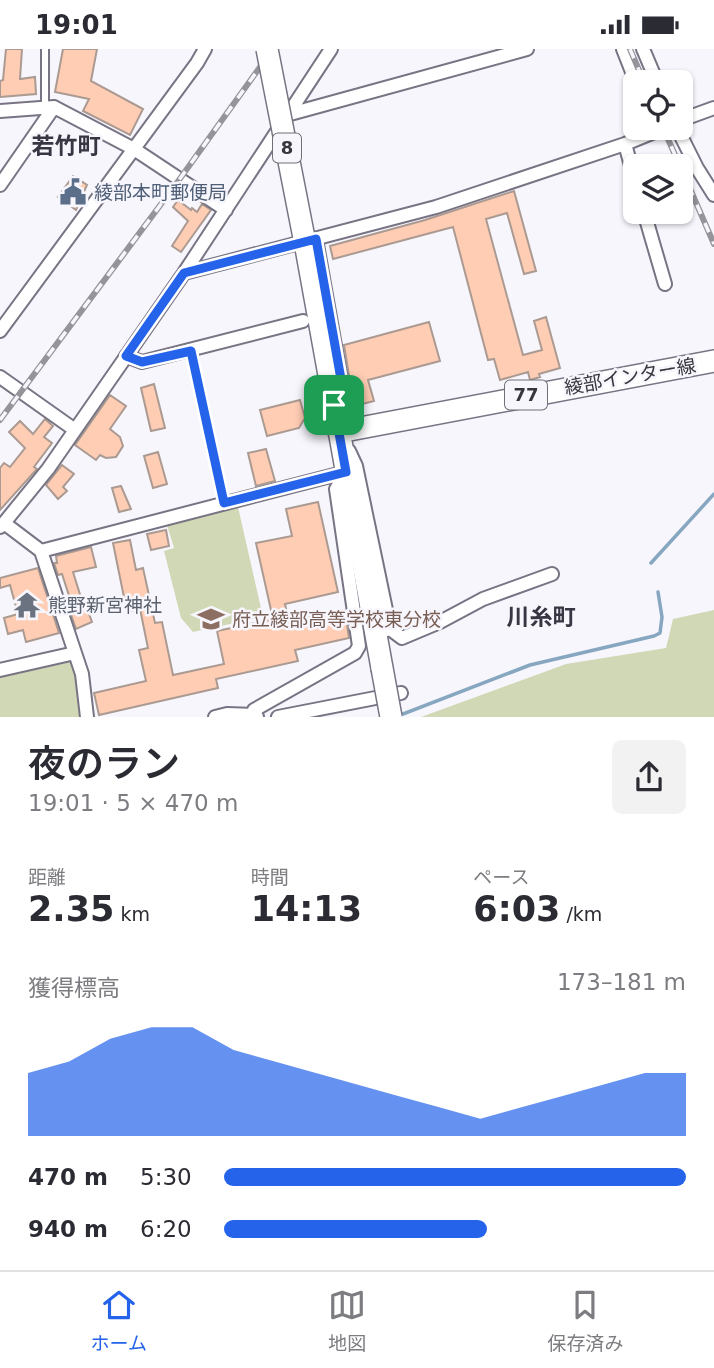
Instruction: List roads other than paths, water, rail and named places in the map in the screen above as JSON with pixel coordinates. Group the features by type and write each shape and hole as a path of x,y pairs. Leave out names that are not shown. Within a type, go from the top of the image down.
{"main road":[{"name":"8","path":"267,49 311,243 334,405 391,717"},
{"name":"綾部インター線","path":"339,432 714,361"}],"street":[{"path":"0,331 205,49"},
{"path":"87,717 82,674 41,551 2,525 48,469 184,273 331,49"},
{"path":"290,114 527,49"},
{"path":"623,49 631,70"},
{"path":"643,49 652,70"},
{"path":"0,185 49,107"},
{"path":"0,111 49,107 134,149 226,210"},
{"path":"693,116 714,108"},
{"path":"184,273 311,243 436,207 634,140"},
{"path":"683,140 714,195"},
{"path":"625,144 628,154"},
{"path":"648,224 665,284"},
{"path":"126,356 142,362 303,321"},
{"path":"0,377 75,429"},
{"path":"339,432 356,466 386,630 402,638 483,599 552,574"},
{"path":"41,551 346,472"},
{"path":"215,717 227,714 256,716 254,710 355,653 359,646 361,637 337,489 346,472"},
{"path":"0,670 75,653"},
{"path":"278,717 401,693"}],"lane":[{"path":"45,49 49,107"},
{"path":"191,351 224,503"}],"waterway":[{"path":"651,563 714,494"},
{"path":"398,716 530,665 654,636 660,633 662,617 658,592"}],"railway":[{"path":"0,420 273,49"},
{"path":"630,49 639,70"},
{"path":"668,140 675,154"},
{"path":"693,196 714,244"}],"place":[{"name":"綾部本町郵便局","path":"73,192"},
{"name":"熊野新宮神社","path":"27,605"},
{"name":"府立綾部高等学校東分校","path":"211,619"}],"district":[{"name":"若竹町","path":"66,146"},
{"name":"川糸町","path":"541,617"}]}
